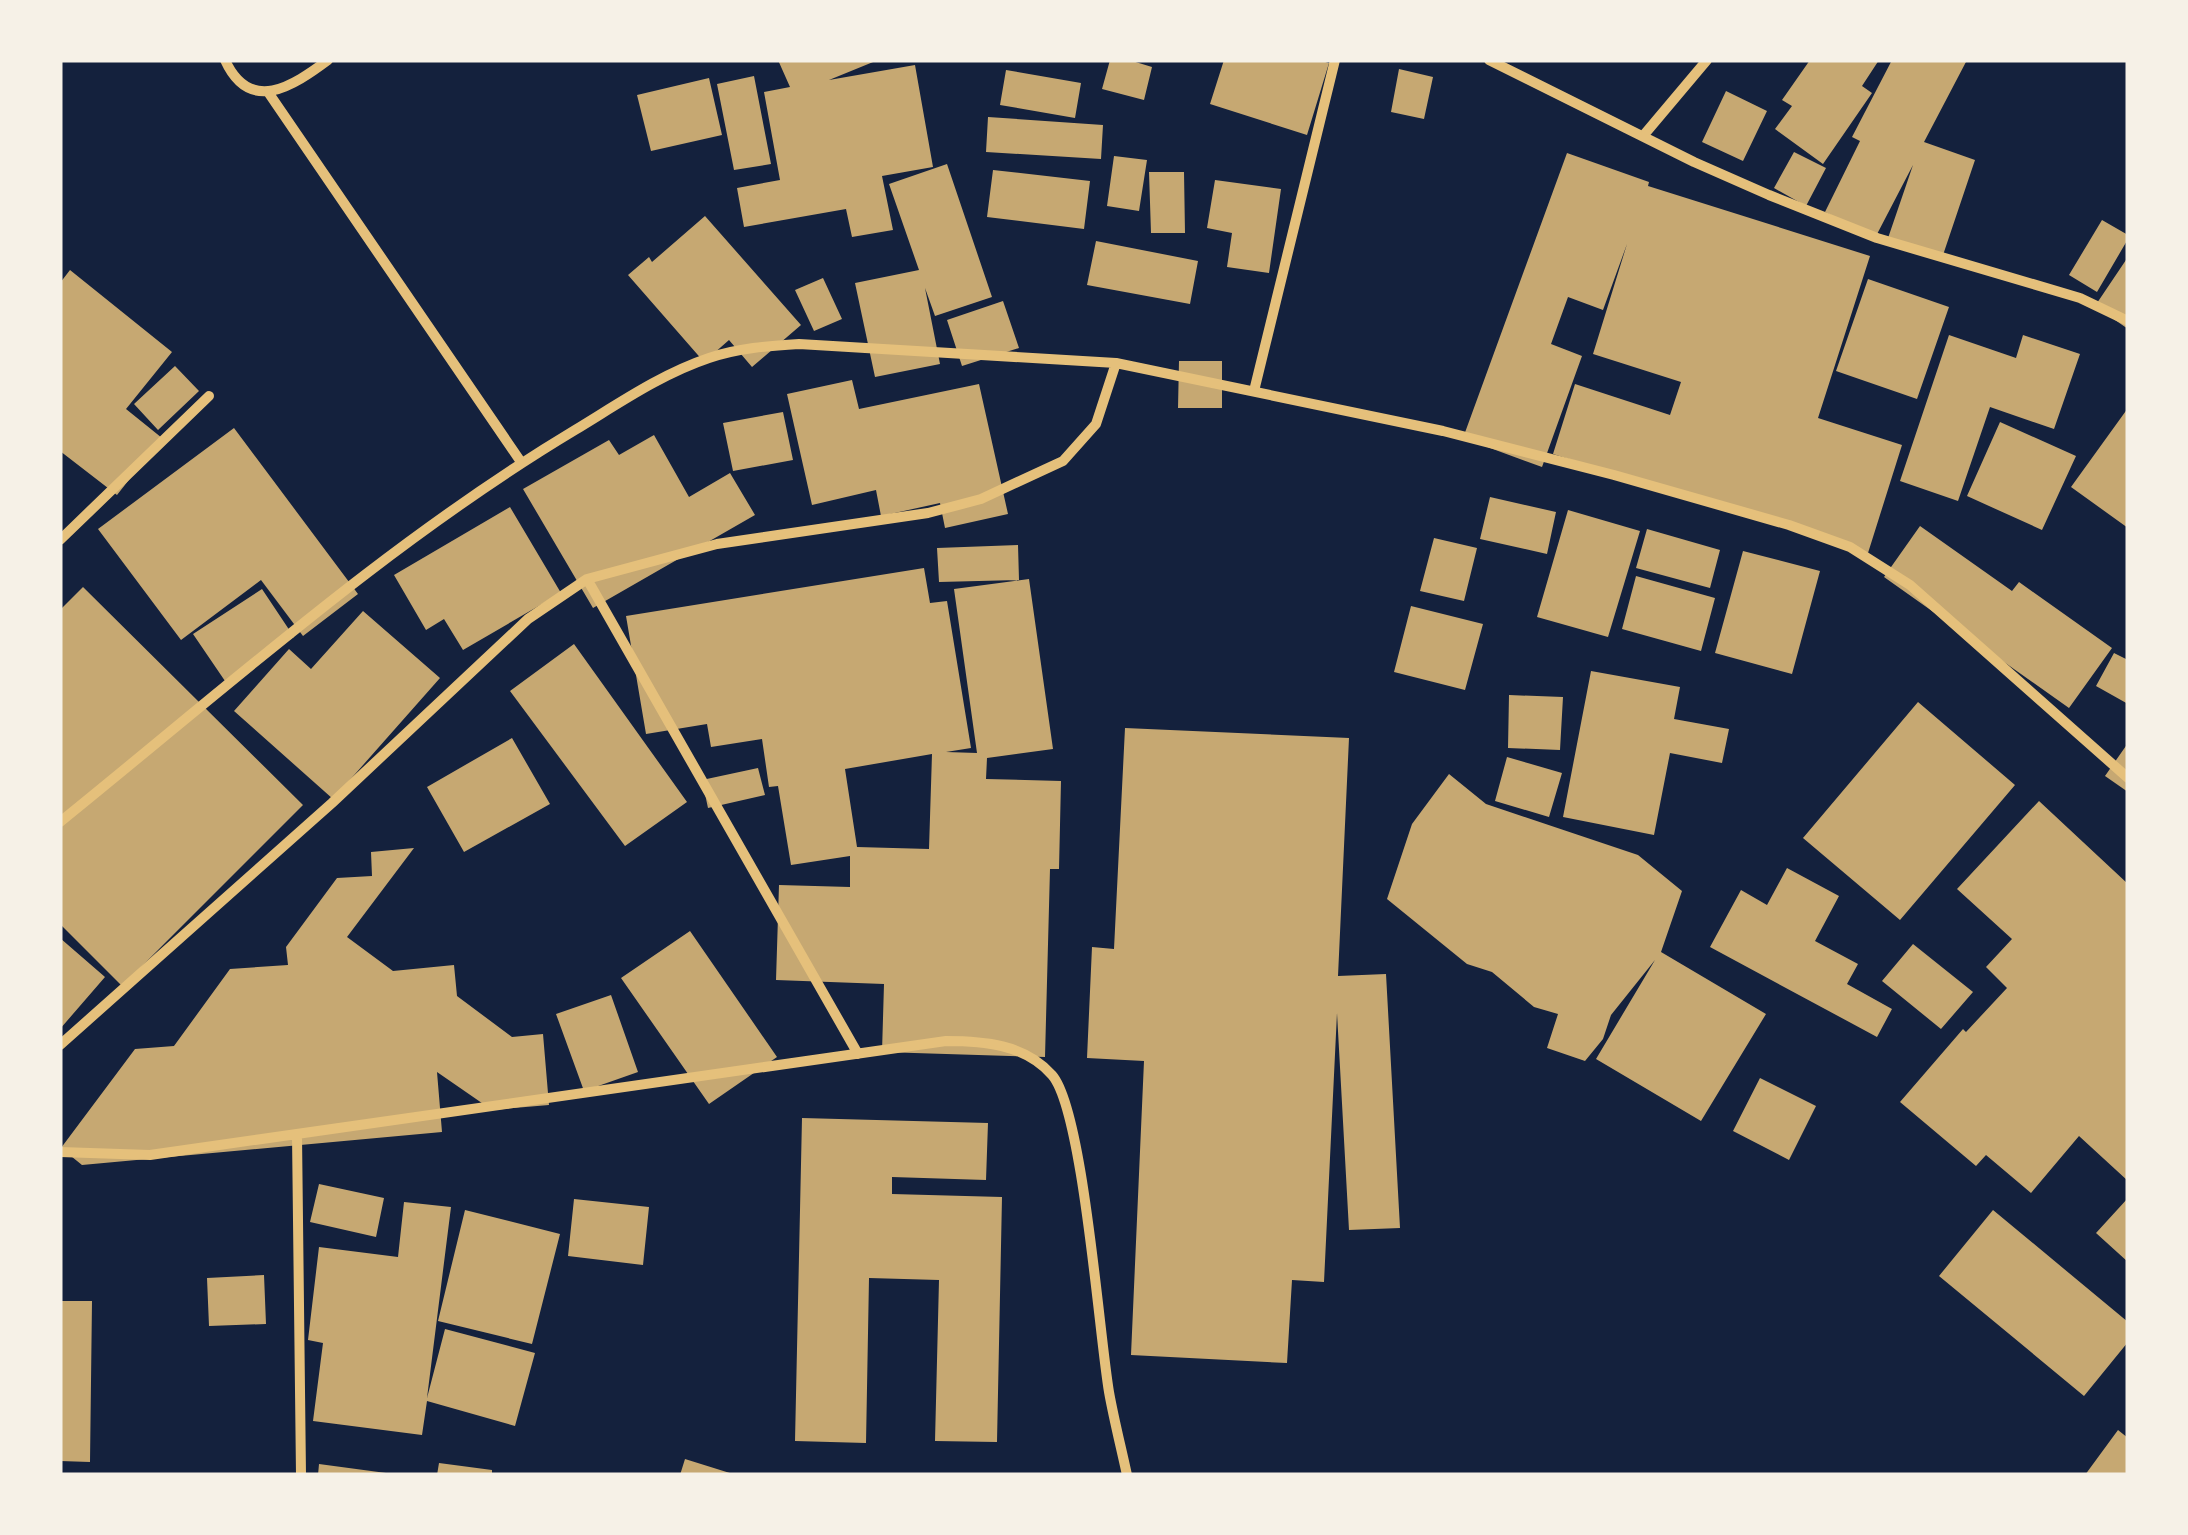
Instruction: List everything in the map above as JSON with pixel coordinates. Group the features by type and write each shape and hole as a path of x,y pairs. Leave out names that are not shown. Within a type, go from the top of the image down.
{"street":[{"path":"225,60 232,76 244,86 268,92 291,88 328,60"},
{"path":"1254,391 1335,60"},
{"path":"1489,60 1754,188 1877,238 2080,298 2128,321"},
{"path":"1643,136 1707,60"},
{"path":"268,92 522,462"},
{"path":"60,822 382,563 522,462 656,382 708,358 749,347 799,344 1116,363 1443,431 1614,474 1790,525 1850,546 1910,585 2128,778"},
{"path":"60,1045 332,803 528,619 587,579 717,544 928,513 981,500 1062,461 1096,424 1116,363"},
{"path":"60,540 209,396"},
{"path":"587,579 858,1054"},
{"path":"60,1152 150,1155 946,1041 986,1042 1025,1054 1054,1076 1072,1126 1109,1392 1127,1475"},
{"path":"297,1135 300,1475"}],"building":[{"path":"778,60 878,60 829,80 915,65 933,167 882,176 893,230 852,237 846,209 744,227 737,188 780,180 764,92 790,87"},
{"path":"1110,60 1129,60 1152,67 1144,100 1102,89"},
{"path":"1224,60 1329,63 1307,135 1210,104"},
{"path":"1810,60 1879,60 1862,86 1872,93 1823,164 1775,129 1792,106 1782,100"},
{"path":"1892,60 1967,60 1924,142 1975,160 1942,258 1887,241 1913,165 1875,238 1825,212 1860,141 1852,137"},
{"path":"1399,69 1433,77 1424,119 1391,112"},
{"path":"1006,70 1081,83 1075,118 1000,105"},
{"path":"754,76 771,164 734,170 717,84"},
{"path":"709,78 722,135 651,151 637,95"},
{"path":"1726,91 1767,111 1743,161 1702,142"},
{"path":"988,117 1103,125 1101,159 986,152"},
{"path":"1794,152 1826,168 1806,206 1774,188"},
{"path":"1567,153 1649,182 1648,186 1870,256 1818,418 1902,445 1868,553 1553,454 1575,384 1670,415 1681,382 1593,354 1627,244 1603,310 1568,297 1551,344 1582,356 1542,467 1463,438"},
{"path":"1114,156 1147,160 1139,211 1107,206"},
{"path":"947,164 992,297 935,316 925,288 940,364 875,377 855,283 919,270 889,184"},
{"path":"993,170 1090,181 1084,229 987,217"},
{"path":"1149,172 1184,172 1185,233 1151,233"},
{"path":"1215,180 1281,189 1269,273 1227,267 1232,233 1207,228"},
{"path":"705,216 801,325 752,367 729,340 704,362 628,275 649,257 652,262"},
{"path":"2102,220 2128,235 2128,239 2097,292 2069,275"},
{"path":"1096,241 1198,261 1190,304 1087,285"},
{"path":"2128,257 2128,329 2095,306"},
{"path":"70,270 172,352 126,409 162,438 117,495 60,451 60,283"},
{"path":"823,278 842,319 814,331 795,290"},
{"path":"1868,279 1949,307 1917,399 1836,371"},
{"path":"1003,301 1019,348 962,366 947,320"},
{"path":"1949,335 2016,358 2023,335 2080,354 2054,429 1990,407 1958,501 1900,481"},
{"path":"1179,361 1222,361 1222,408 1178,408"},
{"path":"175,366 199,391 158,430 134,404"},
{"path":"852,380 859,409 979,384 1008,514 945,528 940,503 881,516 876,490 812,505 787,394"},
{"path":"2128,408 2128,528 2071,487"},
{"path":"783,412 793,460 733,471 723,423"},
{"path":"2000,422 2076,456 2042,530 1967,496"},
{"path":"234,428 358,594 303,636 261,580 181,640 98,529"},
{"path":"654,435 689,497 730,473 755,515 593,608 523,489 609,440 619,455"},
{"path":"1490,497 1556,512 1547,554 1480,539"},
{"path":"510,507 561,593 463,650 444,619 426,630 394,575"},
{"path":"1568,510 1640,531 1608,637 1537,617"},
{"path":"1920,526 2012,591 2019,582 2112,648 2069,708 1884,577"},
{"path":"1647,529 1720,550 1710,588 1636,568"},
{"path":"1434,538 1477,548 1464,601 1420,591"},
{"path":"1018,545 1019,580 939,582 937,548"},
{"path":"1743,551 1820,571 1792,674 1715,653"},
{"path":"924,568 930,603 947,601 971,748 946,752 977,753 954,589 1029,579 1053,749 987,758 986,779 1061,781 1059,869 1050,869 1045,1057 882,1052 884,984 776,980 779,885 850,887 850,856 791,865 778,786 769,787 762,739 711,747 707,724 646,734 626,616","holes":["932,754 929,849 857,847 845,769"]},
{"path":"1636,576 1715,598 1701,651 1622,629"},
{"path":"83,587 303,805 122,986 60,924 60,610"},
{"path":"262,589 294,637 225,681 193,634"},
{"path":"1411,606 1483,624 1465,690 1394,672"},
{"path":"363,611 440,678 333,799 234,711 289,649 311,669"},
{"path":"574,644 687,802 625,846 510,691"},
{"path":"2114,653 2128,660 2128,704 2096,686"},
{"path":"1591,671 1680,687 1674,719 1729,729 1722,763 1670,753 1654,835 1563,817"},
{"path":"1509,695 1563,697 1560,750 1508,748"},
{"path":"1918,702 2015,785 1900,920 1803,838"},
{"path":"1125,728 1349,738 1338,976 1386,974 1400,1228 1349,1230 1337,1013 1324,1282 1292,1280 1287,1363 1131,1355 1144,1061 1087,1058 1092,947 1114,949"},
{"path":"512,738 550,804 464,852 427,787"},
{"path":"2128,743 2128,792 2105,776"},
{"path":"1507,757 1562,773 1549,817 1495,801"},
{"path":"758,768 765,795 708,808 702,780"},
{"path":"1449,774 1486,804 1638,855 1682,891 1661,952 1766,1014 1701,1121 1596,1059 1655,960 1611,1015 1603,1039 1585,1061 1547,1048 1558,1014 1534,1007 1492,972 1467,964 1387,899 1412,824"},
{"path":"2039,801 2128,884 2128,1181 2079,1136 2031,1193 1986,1155 1976,1166 1900,1102 1963,1029 1966,1032 2007,988 1986,967 2012,939 1957,889"},
{"path":"414,848 347,937 393,971 454,965 457,996 512,1037 543,1034 549,1105 492,1110 437,1072 442,1132 82,1165 61,1148 135,1049 174,1046 230,969 288,965 286,947 337,878 372,876 371,852"},
{"path":"1787,868 1839,896 1815,941 1858,964 1847,984 1892,1009 1877,1037 1710,947 1741,890 1767,905"},
{"path":"690,931 777,1057 709,1104 621,978"},
{"path":"60,938 105,977 60,1029"},
{"path":"1913,944 1973,992 1941,1029 1882,981"},
{"path":"611,995 638,1072 584,1091 556,1014"},
{"path":"1760,1078 1816,1106 1789,1160 1733,1131"},
{"path":"802,1118 988,1123 986,1180 892,1177 892,1194 1002,1197 997,1442 935,1441 939,1280 869,1278 866,1443 795,1441"},
{"path":"319,1184 384,1198 376,1237 310,1222"},
{"path":"2128,1198 2128,1262 2096,1233"},
{"path":"574,1199 649,1207 643,1265 568,1256"},
{"path":"404,1202 451,1207 427,1398 445,1329 535,1353 515,1426 427,1401 422,1435 313,1421 323,1343 308,1340 319,1247 398,1257"},
{"path":"465,1210 560,1234 532,1344 438,1321"},
{"path":"1993,1210 2128,1322 2128,1342 2084,1396 1939,1276"},
{"path":"264,1275 266,1324 209,1326 207,1278"},
{"path":"60,1301 92,1301 90,1462 60,1461"},
{"path":"2118,1430 2128,1438 2128,1475 2085,1475"},
{"path":"685,1459 733,1474 733,1475 680,1475"},
{"path":"439,1463 492,1470 492,1475 437,1475"},
{"path":"319,1464 386,1473 386,1475 318,1475"}]}
